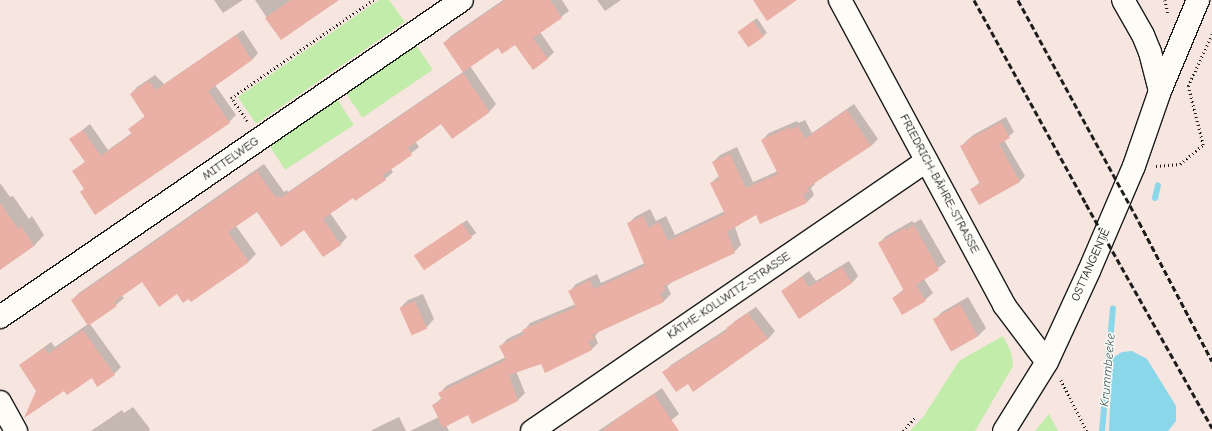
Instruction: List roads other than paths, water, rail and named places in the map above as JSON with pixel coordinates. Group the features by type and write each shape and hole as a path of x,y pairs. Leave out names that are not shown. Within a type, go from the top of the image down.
{"street":[{"name":"MITTELWEG","path":"0,318 462,0"},
{"name":"FRIEDRICH-BÄHRE-STRASSE","path":"840,0 1004,305 1053,370"},
{"path":"1123,0 1143,35 1150,52 1160,91"},
{"name":"OSTTANGENTE","path":"1004,431 1053,370 1134,166 1160,91 1198,0"},
{"name":"KÄTHE-KOLLWITZ-STRASSE","path":"532,431 927,161"},
{"path":"0,402 16,431"}],"water":[{"path":"1132,351 1147,359 1176,406 1176,421 1168,431 1109,431 1112,358 1122,352"}],"waterway":[{"name":"Krummbeeke","path":"1155,198 1158,185"},
{"name":"Krummbeeke","path":"1102,431 1113,308"}],"railway":[{"path":"974,0 1086,204 1212,428"},
{"path":"1018,0 1139,222 1212,361"}]}
